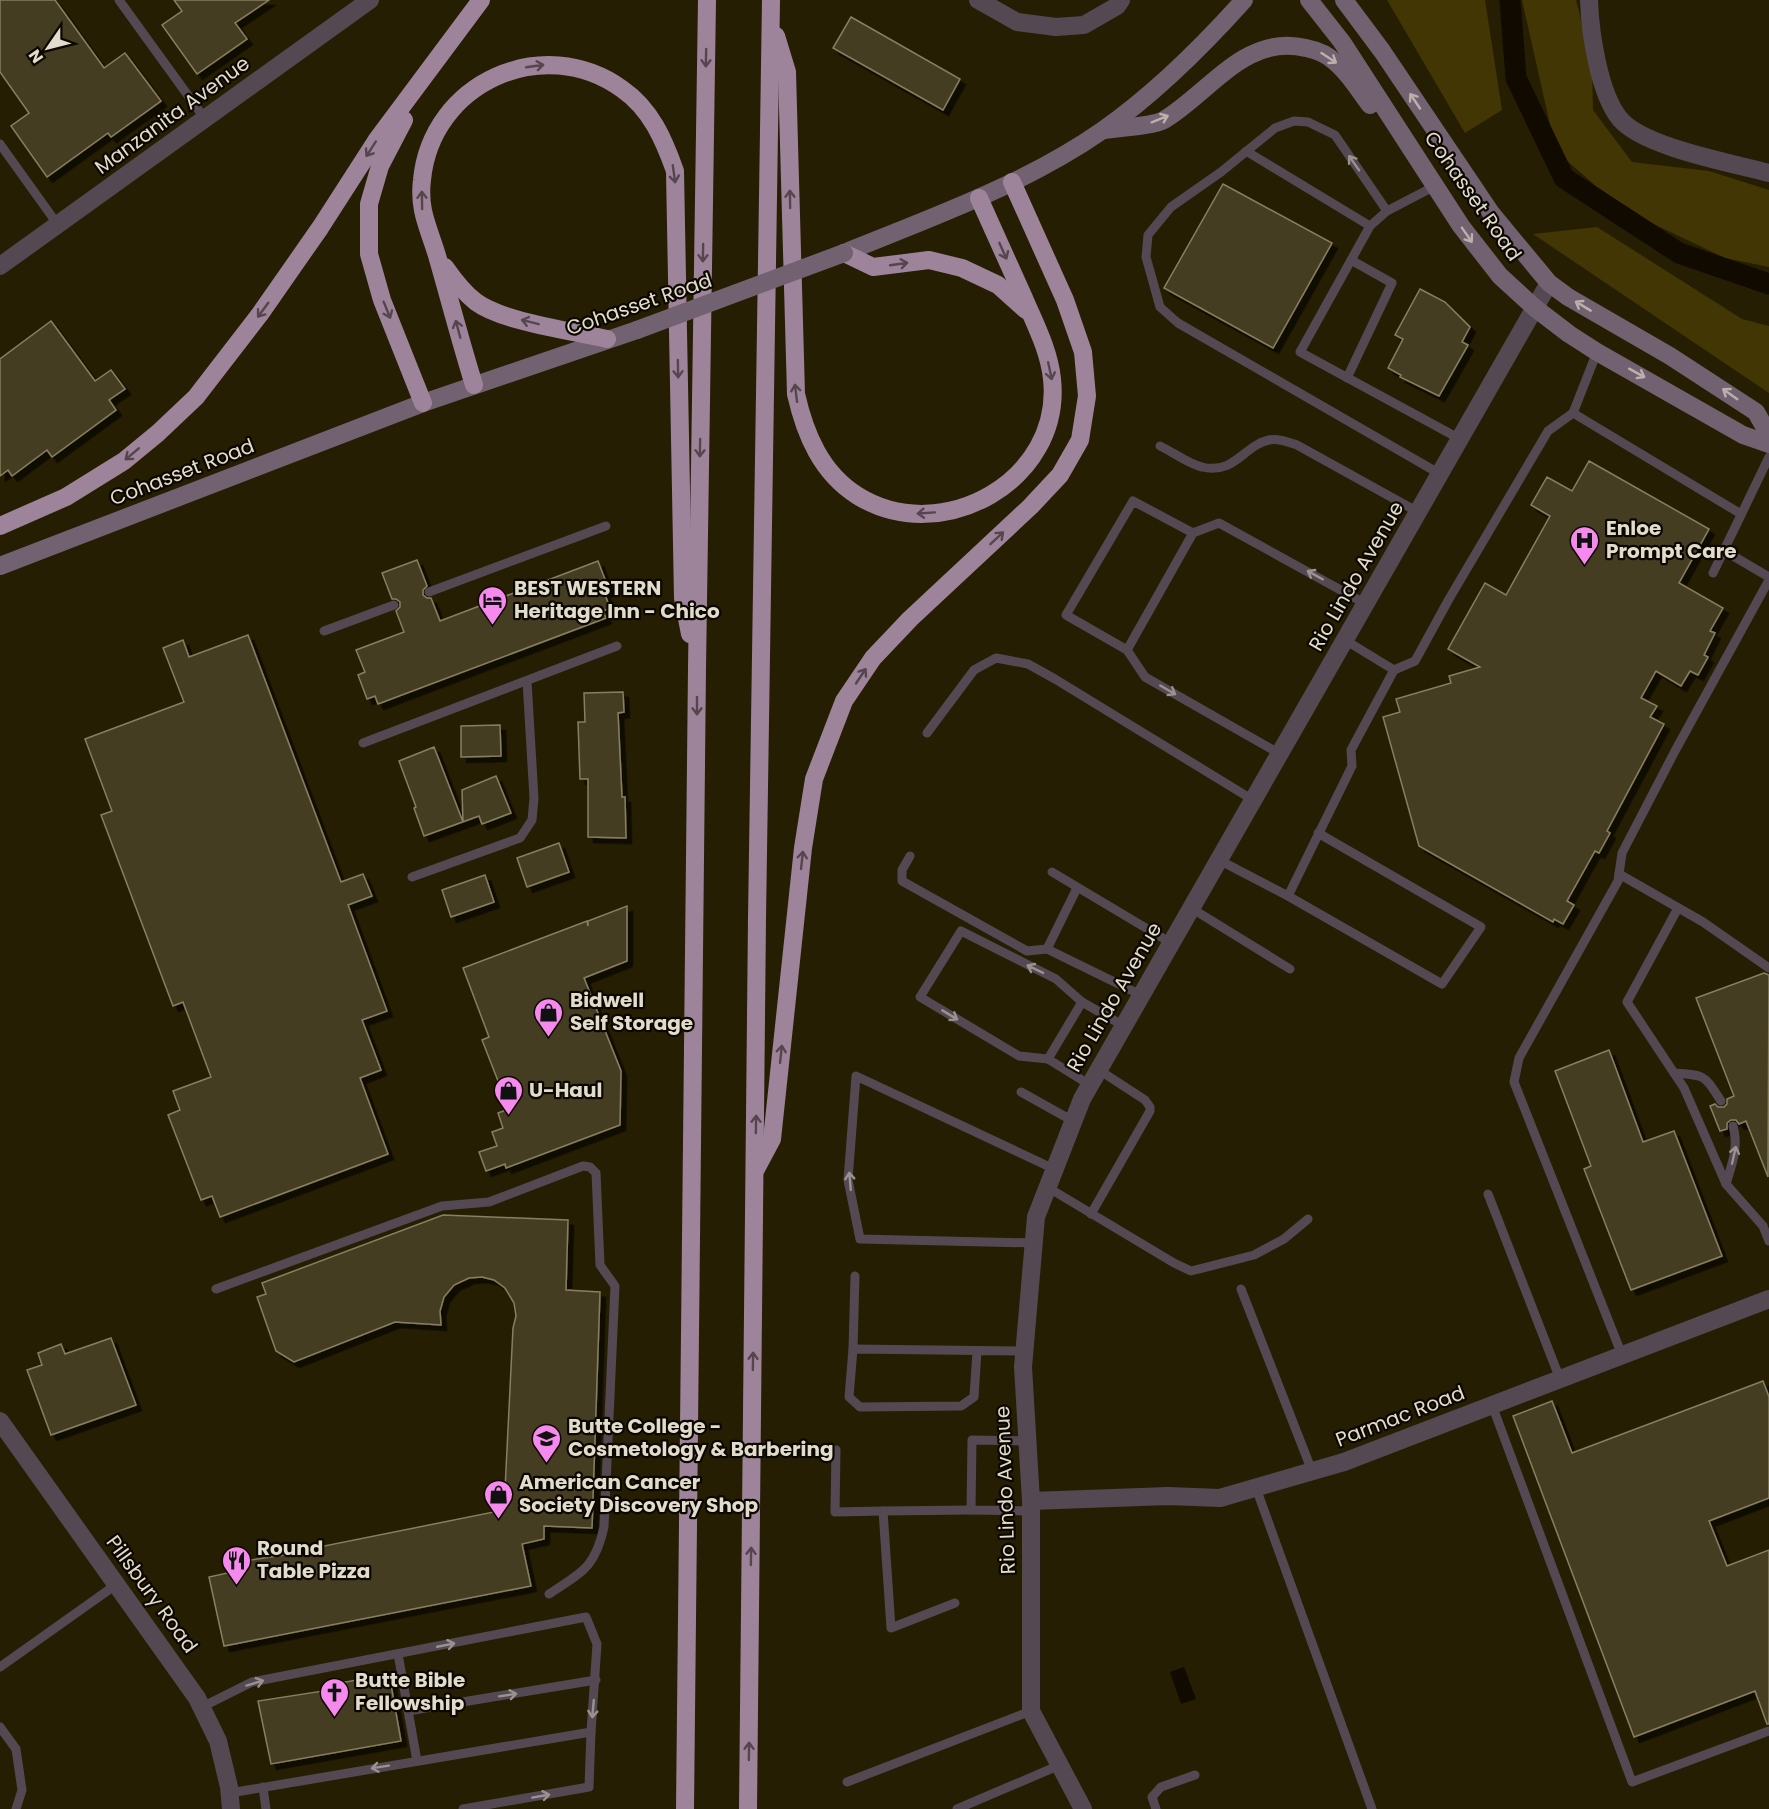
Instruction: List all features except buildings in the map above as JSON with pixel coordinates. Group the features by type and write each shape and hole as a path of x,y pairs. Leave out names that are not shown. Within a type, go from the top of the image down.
{"highway":[{"path":"0,526 66,497 124,461 196,397 260,314 320,228 376,141 481,0"},
{"path":"423,403 382,300 369,255 369,204 380,166 401,124 492,0"},
{"path":"685,1809 697,668 707,0"},
{"path":"748,1809 771,0"},
{"path":"771,19 787,72 795,394 808,439 829,470 857,496 894,511 919,514 955,511 987,498 1019,474 1041,443 1052,406 1052,379 1044,342 979,198"},
{"path":"474,385 437,255 422,214 421,181 426,153 439,126 459,100 485,80 514,69 548,64 578,68 600,75 623,89 648,114 664,140 675,171 683,598 697,668"},
{"path":"755,1170 772,1139 803,848 814,779 844,700 873,658 910,619 1031,507 1060,475 1080,440 1086,396 1083,352 1065,300 1012,182"},
{"path":"844,254 873,267 929,260 962,268 998,285 1032,316"},
{"path":"437,255 455,283 477,303 501,314 608,339"}],"main road":[{"name":"Cohasset Road","path":"0,566 423,403 637,330 844,254 979,198 1012,182 1103,130 1164,82 1206,44 1244,0"},
{"name":"Cohasset Road","path":"1310,0 1342,42 1483,257 1500,276 1535,308 1597,352 1743,435 1769,444"},
{"name":"Cohasset Road","path":"1344,0 1382,51 1491,213 1549,283 1568,297 1687,367 1756,412 1769,435"},
{"path":"1103,130 1162,121 1251,54 1272,47 1295,45 1316,50 1336,62 1376,112 1403,135"}],"street":[{"path":"984,1 1017,22 1056,27 1084,25 1117,6 1121,0"},
{"path":"1589,0 1595,52 1610,105 1620,119 1631,128 1652,139 1769,173"},
{"name":"Manzanita Avenue","path":"0,266 368,1"},
{"name":"Rio Lindo Avenue","path":"1083,1809 1031,1711 1031,1506 1023,1367 1036,1216 1073,1121 1094,1078 1549,283"},
{"name":"Parmac Road","path":"1031,1506 1168,1496 1220,1498 1256,1488 1344,1462 1769,1299"},
{"name":"Pillsbury Road","path":"0,1421 166,1652 202,1707 218,1741 231,1801"}],"lane":[{"path":"119,0 205,119"},
{"path":"1387,211 1335,135 1308,122 1294,121 1275,128 1221,172 1171,207 1148,235 1146,257 1160,307 1178,323 1440,474"},
{"path":"0,144 58,225"},
{"path":"1246,151 1370,226"},
{"path":"1435,186 1387,211 1370,226 1300,352 1460,440"},
{"path":"1347,378 1392,283 1351,260"},
{"path":"1288,896 1352,766 1351,750 1394,670 1415,661 1449,598 1548,431 1573,413 1597,352"},
{"path":"1573,413 1741,514"},
{"path":"1160,446 1201,467 1218,468 1234,463 1250,450 1268,440 1281,440 1296,445 1418,512"},
{"path":"1713,573 1769,457"},
{"path":"1193,533 1133,501 1066,615 1127,650 1145,677 1280,754"},
{"path":"1127,650 1193,533 1219,523 1366,604"},
{"path":"429,592 606,526"},
{"path":"1622,1355 1514,1082 1519,1058 1618,881 1622,853 1769,579 1723,550"},
{"path":"324,631 394,605"},
{"path":"1345,640 1394,670"},
{"path":"363,743 617,646"},
{"path":"927,733 974,670 996,658 1028,664 1253,800"},
{"path":"412,877 520,838 532,820 534,798 527,681"},
{"path":"1219,860 1288,896 1442,984 1481,927 1318,833"},
{"path":"910,856 902,870 902,881 1027,951 1047,950 1142,995"},
{"path":"1052,872 1171,943"},
{"path":"1619,874 1703,922 1769,968"},
{"path":"1047,950 1077,888"},
{"path":"1191,908 1290,969"},
{"path":"1678,908 1627,1002 1684,1088 1726,1184 1766,1226 1769,1240"},
{"path":"1091,1214 1150,1111 1145,1100 1048,1059 1019,1056 920,997 961,931 1056,979 1082,1002 1124,1026"},
{"path":"1004,953 1009,941"},
{"path":"1048,1059 1082,1002"},
{"path":"1674,1073 1699,1075 1709,1082 1722,1101"},
{"path":"1033,1243 860,1239 848,1180 856,1076 1054,1169"},
{"path":"1020,1092 1073,1121"},
{"path":"1726,1184 1736,1149 1733,1126"},
{"path":"216,1289 442,1206 489,1202 583,1166 590,1167 596,1173 600,1264 615,1286 604,1527 600,1549 588,1568 549,1594"},
{"path":"1047,1187 1174,1263 1191,1270 1254,1255 1284,1239 1308,1219"},
{"path":"1488,1194 1560,1379"},
{"path":"855,1276 849,1397 860,1407 961,1406 974,1397 977,1351"},
{"path":"1240,1289 1312,1471"},
{"path":"853,1349 1024,1351"},
{"path":"1492,1405 1632,1782 1769,1731"},
{"path":"971,1510 972,1440 1027,1441"},
{"path":"837,1450 835,1512 971,1510 1031,1506"},
{"path":"1256,1488 1372,1809"},
{"path":"883,1511 891,1628 955,1603"},
{"path":"0,1667 117,1584"},
{"path":"202,1707 252,1682 586,1617 597,1644 589,1787 463,1809"},
{"path":"398,1654 417,1761"},
{"path":"408,1711 596,1680"},
{"path":"847,1782 1031,1711"},
{"path":"0,1727 16,1749 22,1790 16,1809"},
{"path":"231,1801 263,1787 591,1732"},
{"path":"957,1809 1060,1765"},
{"path":"1156,1809 1152,1797 1161,1788 1195,1775"},
{"path":"263,1787 266,1809"}],"shaded area":[{"path":"1387,0 1485,0 1502,110 1465,133"},
{"path":"1522,0 1576,0 1592,63 1593,110 1632,162 1709,171 1769,190 1769,267 1725,258 1622,209 1556,151"},
{"path":"1597,227 1742,319 1769,326 1769,393 1533,234"},
{"path":"1184,1667 1196,1699 1181,1704 1170,1672"}],"waterway":[{"path":"1510,0 1516,78 1564,178 1679,253 1769,284"}],"place":[{"name":"Enloe Prompt Care","path":"1585,566"},
{"name":"BEST WESTERN Heritage Inn - Chico","path":"493,626"},
{"name":"Bidwell Self Storage","path":"549,1038"},
{"name":"U-Haul","path":"508,1116"},
{"name":"Butte College - Cosmetology & Barbering","path":"547,1464"},
{"name":"American Cancer Society Discovery Shop","path":"498,1520"},
{"name":"Round Table Pizza","path":"236,1586"},
{"name":"Butte Bible Fellowship","path":"334,1718"}]}
